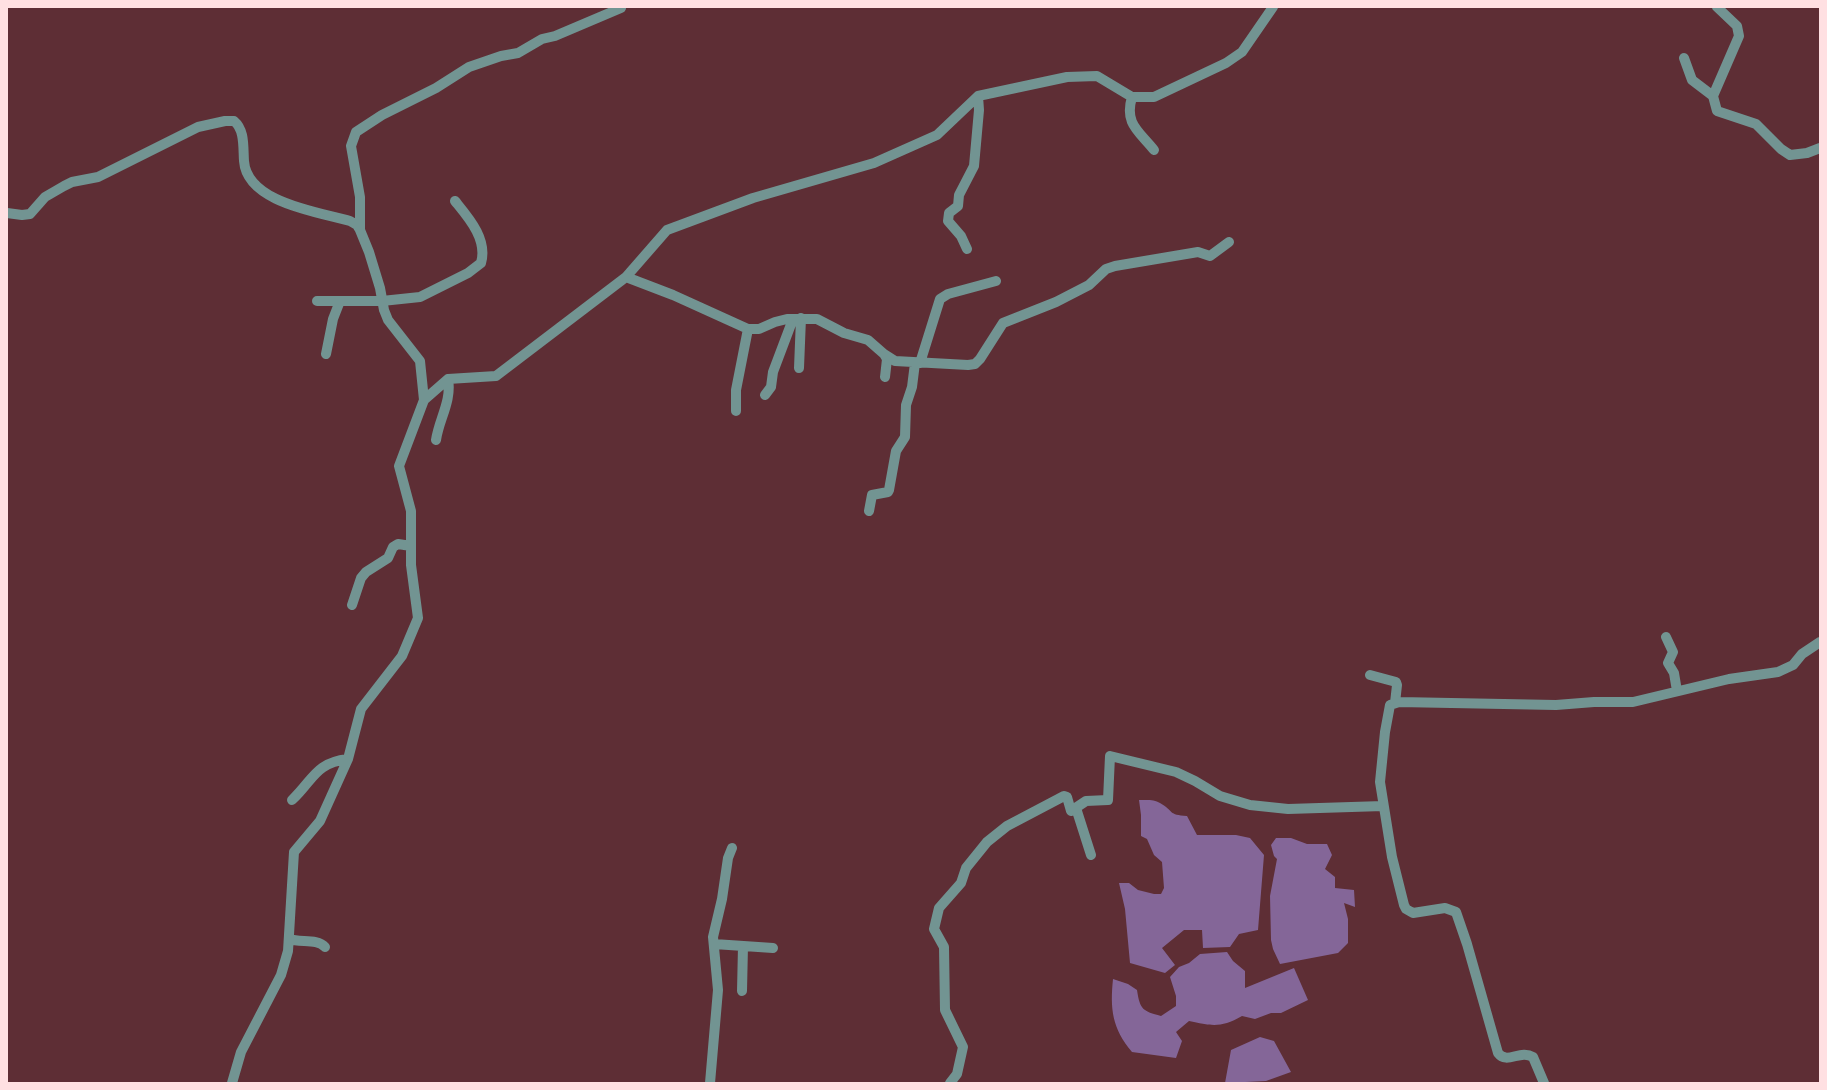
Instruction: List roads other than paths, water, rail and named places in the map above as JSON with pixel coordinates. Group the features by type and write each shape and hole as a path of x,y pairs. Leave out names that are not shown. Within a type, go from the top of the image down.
{"street":[{"path":"424,400 448,379 496,376 626,277 667,230 753,198 874,163 937,135 978,96 1067,77 1097,76 1132,97 1154,97 1226,63 1242,52 1273,7"},
{"path":"1713,96 1739,36 1736,26 1717,7"},
{"path":"360,230 360,201 350,146 356,132 382,115 436,88 468,66 501,56 518,53 542,39 556,36 621,8"},
{"path":"1684,58 1692,80 1713,96 1717,111 1756,124 1781,149 1790,155 1807,153 1820,148"},
{"path":"967,249 961,236 948,221 948,213 958,206 959,195 974,166 979,110 978,96"},
{"path":"1132,97 1130,106 1131,117 1136,130 1154,150"},
{"path":"7,213 22,215 30,214 45,197 72,182 98,177 198,126 230,120 234,121 240,128 245,170 248,177 258,188 267,194 300,209 350,221 357,225 371,259 384,310 391,326 420,361 424,400 399,466 412,511 411,565 418,618 402,656 361,709 348,759 320,821 294,852 288,951 282,975 241,1052 232,1083"},
{"path":"317,301 382,301 416,297 425,295 468,273 481,263 482,251 476,229 455,200"},
{"path":"626,277 673,295 748,329 759,329 775,322 817,318 844,333 868,340 884,354 895,361 975,364 980,359 1003,323 1062,300 1089,284 1106,269 1115,266 1198,252 1210,256 1229,242"},
{"path":"869,510 872,495 887,492 889,490 896,451 904,439 906,405 918,363 940,299 948,294 996,281"},
{"path":"326,354 333,319 340,301"},
{"path":"797,319 799,368"},
{"path":"765,395 771,387 773,372 797,319"},
{"path":"736,411 736,390 748,329"},
{"path":"884,354 887,359 885,377"},
{"path":"436,440 441,417 450,391 448,379"},
{"path":"352,605 359,582 363,575 388,558 392,547 398,544 411,546"},
{"path":"1666,637 1673,652 1668,662 1674,673 1677,691"},
{"path":"1544,1083 1534,1057 1524,1054 1507,1058 1500,1056 1498,1053 1467,944 1456,912 1445,908 1413,913 1406,909 1392,858 1383,806 1381,766 1390,705 1395,702 1556,705 1594,702 1629,702 1729,679 1778,672 1793,665 1802,654 1820,642"},
{"path":"1370,675 1396,682 1395,702"},
{"path":"950,1083 957,1074 963,1050 945,1010 944,947 934,929 939,908 961,883 966,868 987,842 1007,826 1064,796 1067,797 1071,811 1086,801 1108,800 1108,758 1112,756 1176,772 1220,796 1250,805 1288,809 1383,806"},
{"path":"292,800 322,767 335,760 348,759"},
{"path":"1076,808 1091,855"},
{"path":"710,1083 718,990 714,931 722,899 728,858 732,848"},
{"path":"289,939 298,941 317,941 325,946"},
{"path":"714,944 773,948"},
{"path":"742,946 742,991"}]}
